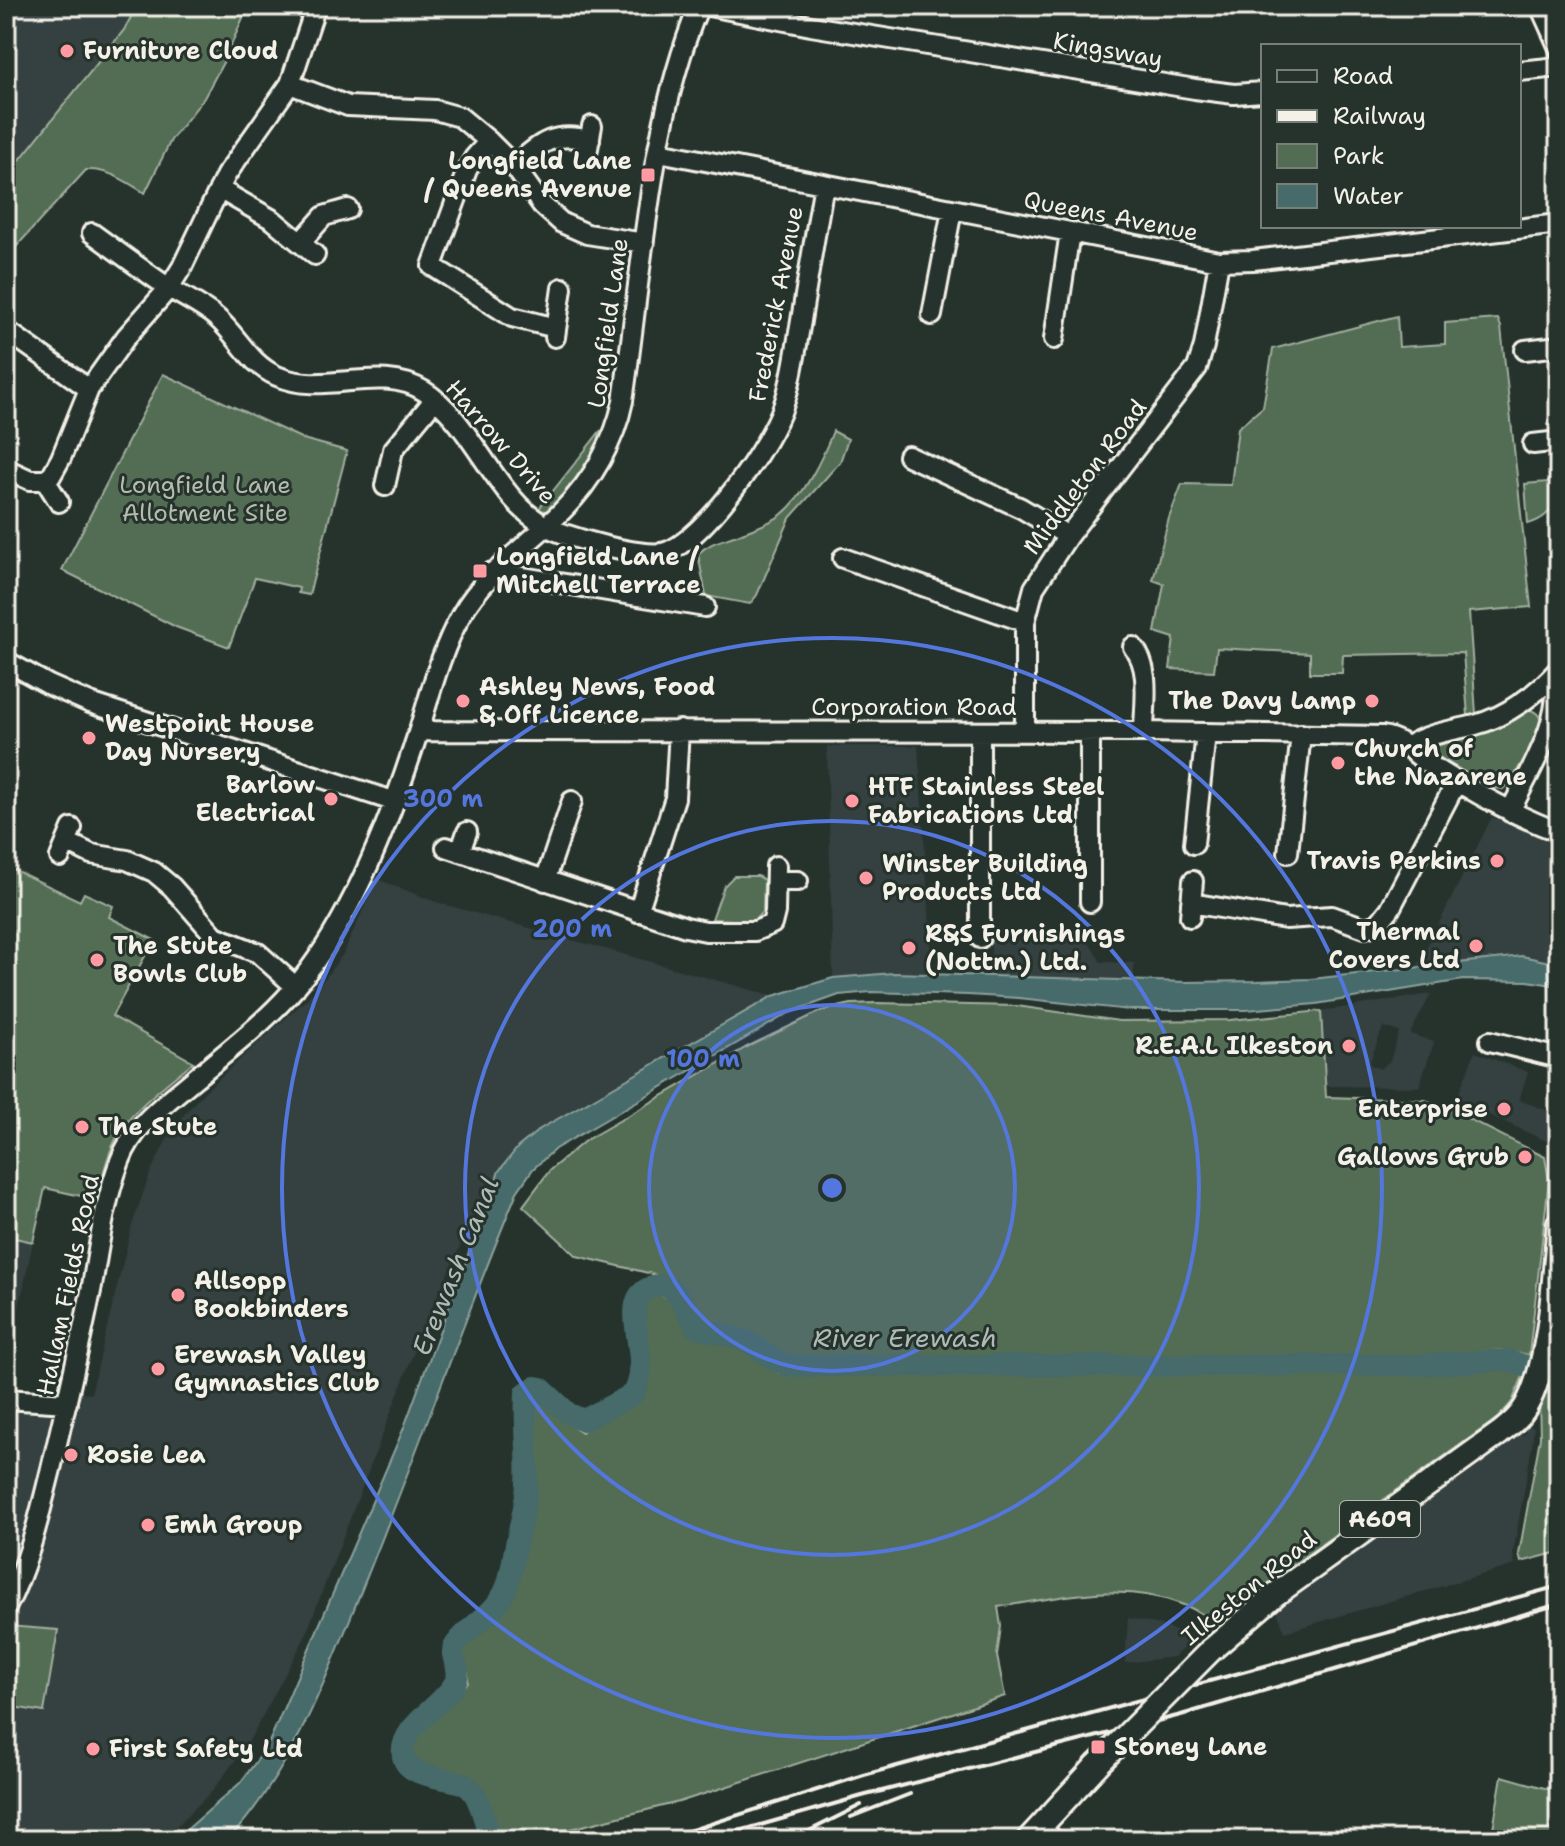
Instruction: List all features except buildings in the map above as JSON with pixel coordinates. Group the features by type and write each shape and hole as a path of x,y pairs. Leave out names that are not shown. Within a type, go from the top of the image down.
{"main road":[{"name":"A609","path":"1553,1333 1559,1223"},
{"name":"Ilkeston Road","path":"1041,1836 1097,1765 1211,1650 1276,1594 1500,1433 1522,1411 1553,1333"}],"street":[{"path":"6,469 30,480 45,480 51,476 89,389 126,337 169,288 233,164 290,84 316,6"},
{"name":"Longfield Lane","path":"419,731 446,643 474,594 492,572 578,494 597,467 620,414 659,152 677,73 699,6"},
{"name":"Kingsway","path":"709,6 811,26 1195,89 1234,94 1261,92"},
{"path":"1540,6 1559,48"},
{"path":"1521,71 1559,67"},
{"path":"290,84 348,106 445,112 460,117 514,166 542,205 562,223 587,234 644,243"},
{"path":"514,166 555,137 575,136 590,140"},
{"path":"489,141 467,170 429,274 512,317 555,332 562,288"},
{"name":"Queens Avenue","path":"659,152 1219,261 1253,260 1559,224"},
{"name":"Frederick Avenue","path":"545,526 586,540 650,554 665,552 692,534 740,481 772,430 785,401 824,184"},
{"path":"219,189 258,210 315,255"},
{"path":"301,242 324,216 348,208"},
{"path":"932,315 952,210"},
{"path":"1054,339 1070,232"},
{"name":"Harrow Drive","path":"92,234 215,316 251,358 276,376 305,384 371,380 407,382 435,399 512,496 545,526"},
{"name":"Middleton Road","path":"1025,732 1025,622 1030,600 1041,576 1068,536 1197,368 1204,346 1219,261"},
{"path":"7,325 89,389"},
{"path":"385,486 393,450 435,399"},
{"path":"1533,444 1559,441"},
{"path":"908,456 1021,508 1068,536"},
{"path":"45,480 59,502"},
{"path":"843,558 1025,622"},
{"path":"492,572 693,611"},
{"path":"1130,645 1140,657 1145,675 1144,732"},
{"path":"6,661 90,703 393,801"},
{"path":"1556,672 1524,700 1490,720 1422,738 1408,746 1426,762 1510,812 1559,832"},
{"path":"1510,812 1553,721 1558,701 1556,672"},
{"path":"638,912 675,798 679,730"},
{"name":"Corporation Road","path":"419,731 1301,734 1382,736 1394,738 1408,746"},
{"name":"Hallam Fields Road","path":"6,1608 30,1553 67,1403 109,1196 128,1144 158,1109 271,1014 317,959 370,859 419,731"},
{"path":"980,732 980,938"},
{"path":"1087,894 1090,732"},
{"path":"1194,844 1206,733"},
{"path":"1288,853 1301,734"},
{"path":"1193,881 1190,910 1286,919 1332,916 1358,927 1374,926 1382,922 1390,909 1457,781"},
{"path":"545,881 570,835 572,801"},
{"path":"467,832 453,850 638,912 706,931 760,930 772,924 776,874 798,881"},
{"path":"66,842 91,854 127,860 154,872 172,887 215,936 263,955 296,987"},
{"path":"1499,1038 1559,1058"},
{"path":"6,1399 67,1403"}],"shaded area":[{"path":"6,6 137,6 124,30 6,177"},
{"path":"827,746 918,746 933,974 870,974 833,978"},
{"path":"1492,817 1559,844 1559,964 1537,958 1417,967"},
{"path":"377,879 436,902 773,996 540,1129 499,1171 483,1197 425,1323 304,1639 247,1745 212,1791 163,1840 6,1840 6,1387 91,1394 132,1225 151,1171 166,1141 204,1092 309,997 326,977 343,954"},
{"path":"1041,931 1082,932 1101,962 1134,963 1134,979 986,976 986,959 991,959 991,940 1041,940"},
{"path":"1431,994 1410,1034 1434,1042 1419,1087 1325,1086 1321,1011","holes":["1383,1027 1399,1032 1390,1061 1380,1069 1369,1064"]},
{"path":"1475,1052 1528,1072 1519,1100 1559,1115 1551,1143 1456,1100"},
{"path":"6,1236 33,1242 6,1370"},
{"path":"1527,1426 1534,1427 1513,1553 1515,1565 1285,1632 1275,1606 1507,1438 1525,1434"},
{"path":"1128,1618 1161,1625 1193,1638 1174,1657 1125,1663"}],"green space":[{"path":"137,6 248,6 204,98 171,140 145,193 110,174 86,170 6,258 6,177 124,30"},
{"path":"1397,316 1399,347 1445,344 1445,323 1498,319 1501,327 1531,607 1469,612 1476,714 1468,716 1463,653 1343,655 1342,673 1310,673 1310,653 1217,648 1214,671 1170,669 1174,638 1155,632 1164,584 1153,580 1169,518 1182,484 1231,485 1238,428 1263,407 1273,349"},
{"name":"Longfield Lane Allotment Site","path":"163,374 303,439 347,451 309,595 298,593 299,588 255,578 229,647 176,627 62,570"},
{"path":"601,430 593,454 573,485 546,511 538,510"},
{"path":"833,431 848,439 840,462 790,518 757,595 750,604 706,596 698,554 713,543 781,515 805,487"},
{"path":"1559,481 1552,508 1542,518 1528,524 1525,484"},
{"path":"1528,709 1539,716 1541,728 1512,780 1503,789 1490,787 1430,752 1433,744 1496,727"},
{"path":"6,866 80,901 84,893 113,906 109,917 154,940 112,1016 193,1062 142,1106 118,1135 109,1153 99,1200 45,1188 33,1242 6,1236"},
{"path":"734,876 758,876 764,880 763,911 754,921 712,919 724,886"},
{"path":"851,1004 1017,1006 1119,1021 1230,1020 1321,1011 1326,1097 1425,1100 1545,1157 1549,1180 1529,1355 1503,1350 1417,1357 784,1360 739,1334 697,1321 679,1286 669,1278 577,1256 523,1206 550,1170 586,1140 747,1047 821,1011"},
{"path":"657,1293 670,1299 691,1333 741,1345 780,1373 1005,1375 1057,1371 1263,1372 1496,1368 1524,1374 1512,1402 1499,1417 1301,1559 1219,1624 1186,1606 1158,1597 1113,1592 998,1607 1001,1626 997,1656 1005,1696 679,1802 534,1838 524,1833 495,1835 490,1829 479,1786 453,1775 415,1766 407,1755 408,1747 438,1706 455,1697 468,1682 459,1649 462,1643 496,1617 514,1585 531,1487 533,1395 542,1394 571,1425 582,1432 607,1411 640,1395 647,1362 639,1318 640,1303 643,1295"},
{"path":"1543,1382 1559,1389 1559,1552 1521,1562 1519,1554 1540,1438 1539,1397"},
{"path":"7,1626 58,1630 44,1712 6,1706"},
{"path":"1502,1776 1559,1792 1559,1840 1491,1840"}],"water":[{"path":"1522,956 1559,964 1559,986 1528,981 1463,980 1316,1004 1246,1010 1130,1010 968,995 871,992 839,995 789,1013 555,1149 533,1169 517,1192 337,1652 291,1751 272,1783 228,1840 175,1840 240,1783 267,1747 403,1430 499,1171 518,1147 540,1129 773,996 833,978 893,973 1186,982 1257,981 1311,979"}],"waterway":[{"name":"River Erewash","path":"517,1840 493,1839 474,1793 461,1783 412,1769 403,1756 404,1745 408,1734 457,1678 453,1653 456,1644 495,1607 507,1586 526,1492 526,1393 535,1387 541,1388 569,1414 584,1420 633,1394 639,1380 640,1365 636,1305 641,1295 651,1287 667,1286 674,1291 696,1327 747,1341 774,1360 790,1366 1412,1365 1507,1360 1559,1377"}],"railway":[{"path":"660,1840 864,1775 1559,1586"},
{"path":"708,1840 862,1796 1181,1715 1559,1604"},
{"path":"851,1817 910,1794"},
{"path":"791,1840 861,1805"}],"place":[{"name":"Furniture Cloud","path":"67,51"},
{"name":"Longfield Lane / Queens Avenue","path":"648,175"},
{"name":"Longfield Lane / Mitchell Terrace","path":"480,571"},
{"name":"Ashley News, Food & Off Licence","path":"463,701"},
{"name":"The Davy Lamp","path":"1372,701"},
{"name":"Westpoint House Day Nursery","path":"89,738"},
{"name":"Church of the Nazarene","path":"1338,763"},
{"name":"Barlow Electrical","path":"331,799"},
{"name":"HTF Stainless Steel Fabrications Ltd","path":"852,801"},
{"name":"Travis Perkins","path":"1497,861"},
{"name":"Winster Building Products Ltd","path":"866,878"},
{"name":"Thermal Covers Ltd","path":"1476,946"},
{"name":"R&S Furnishings (Nottm.) Ltd.","path":"909,948"},
{"name":"The Stute Bowls Club","path":"97,960"},
{"name":"R.E.A.L Ilkeston","path":"1349,1046"},
{"name":"Enterprise","path":"1504,1109"},
{"name":"The Stute","path":"82,1127"},
{"name":"Gallows Grub","path":"1525,1157"},
{"name":"Allsopp Bookbinders","path":"178,1295"},
{"name":"Erewash Valley Gymnastics Club","path":"158,1369"},
{"name":"Rosie Lea","path":"71,1455"},
{"name":"Emh Group","path":"148,1525"},
{"name":"Stoney Lane","path":"1098,1747"},
{"name":"First Safety Ltd","path":"93,1749"}],"water label":[{"name":"Erewash Canal","path":"455,1266"}]}
